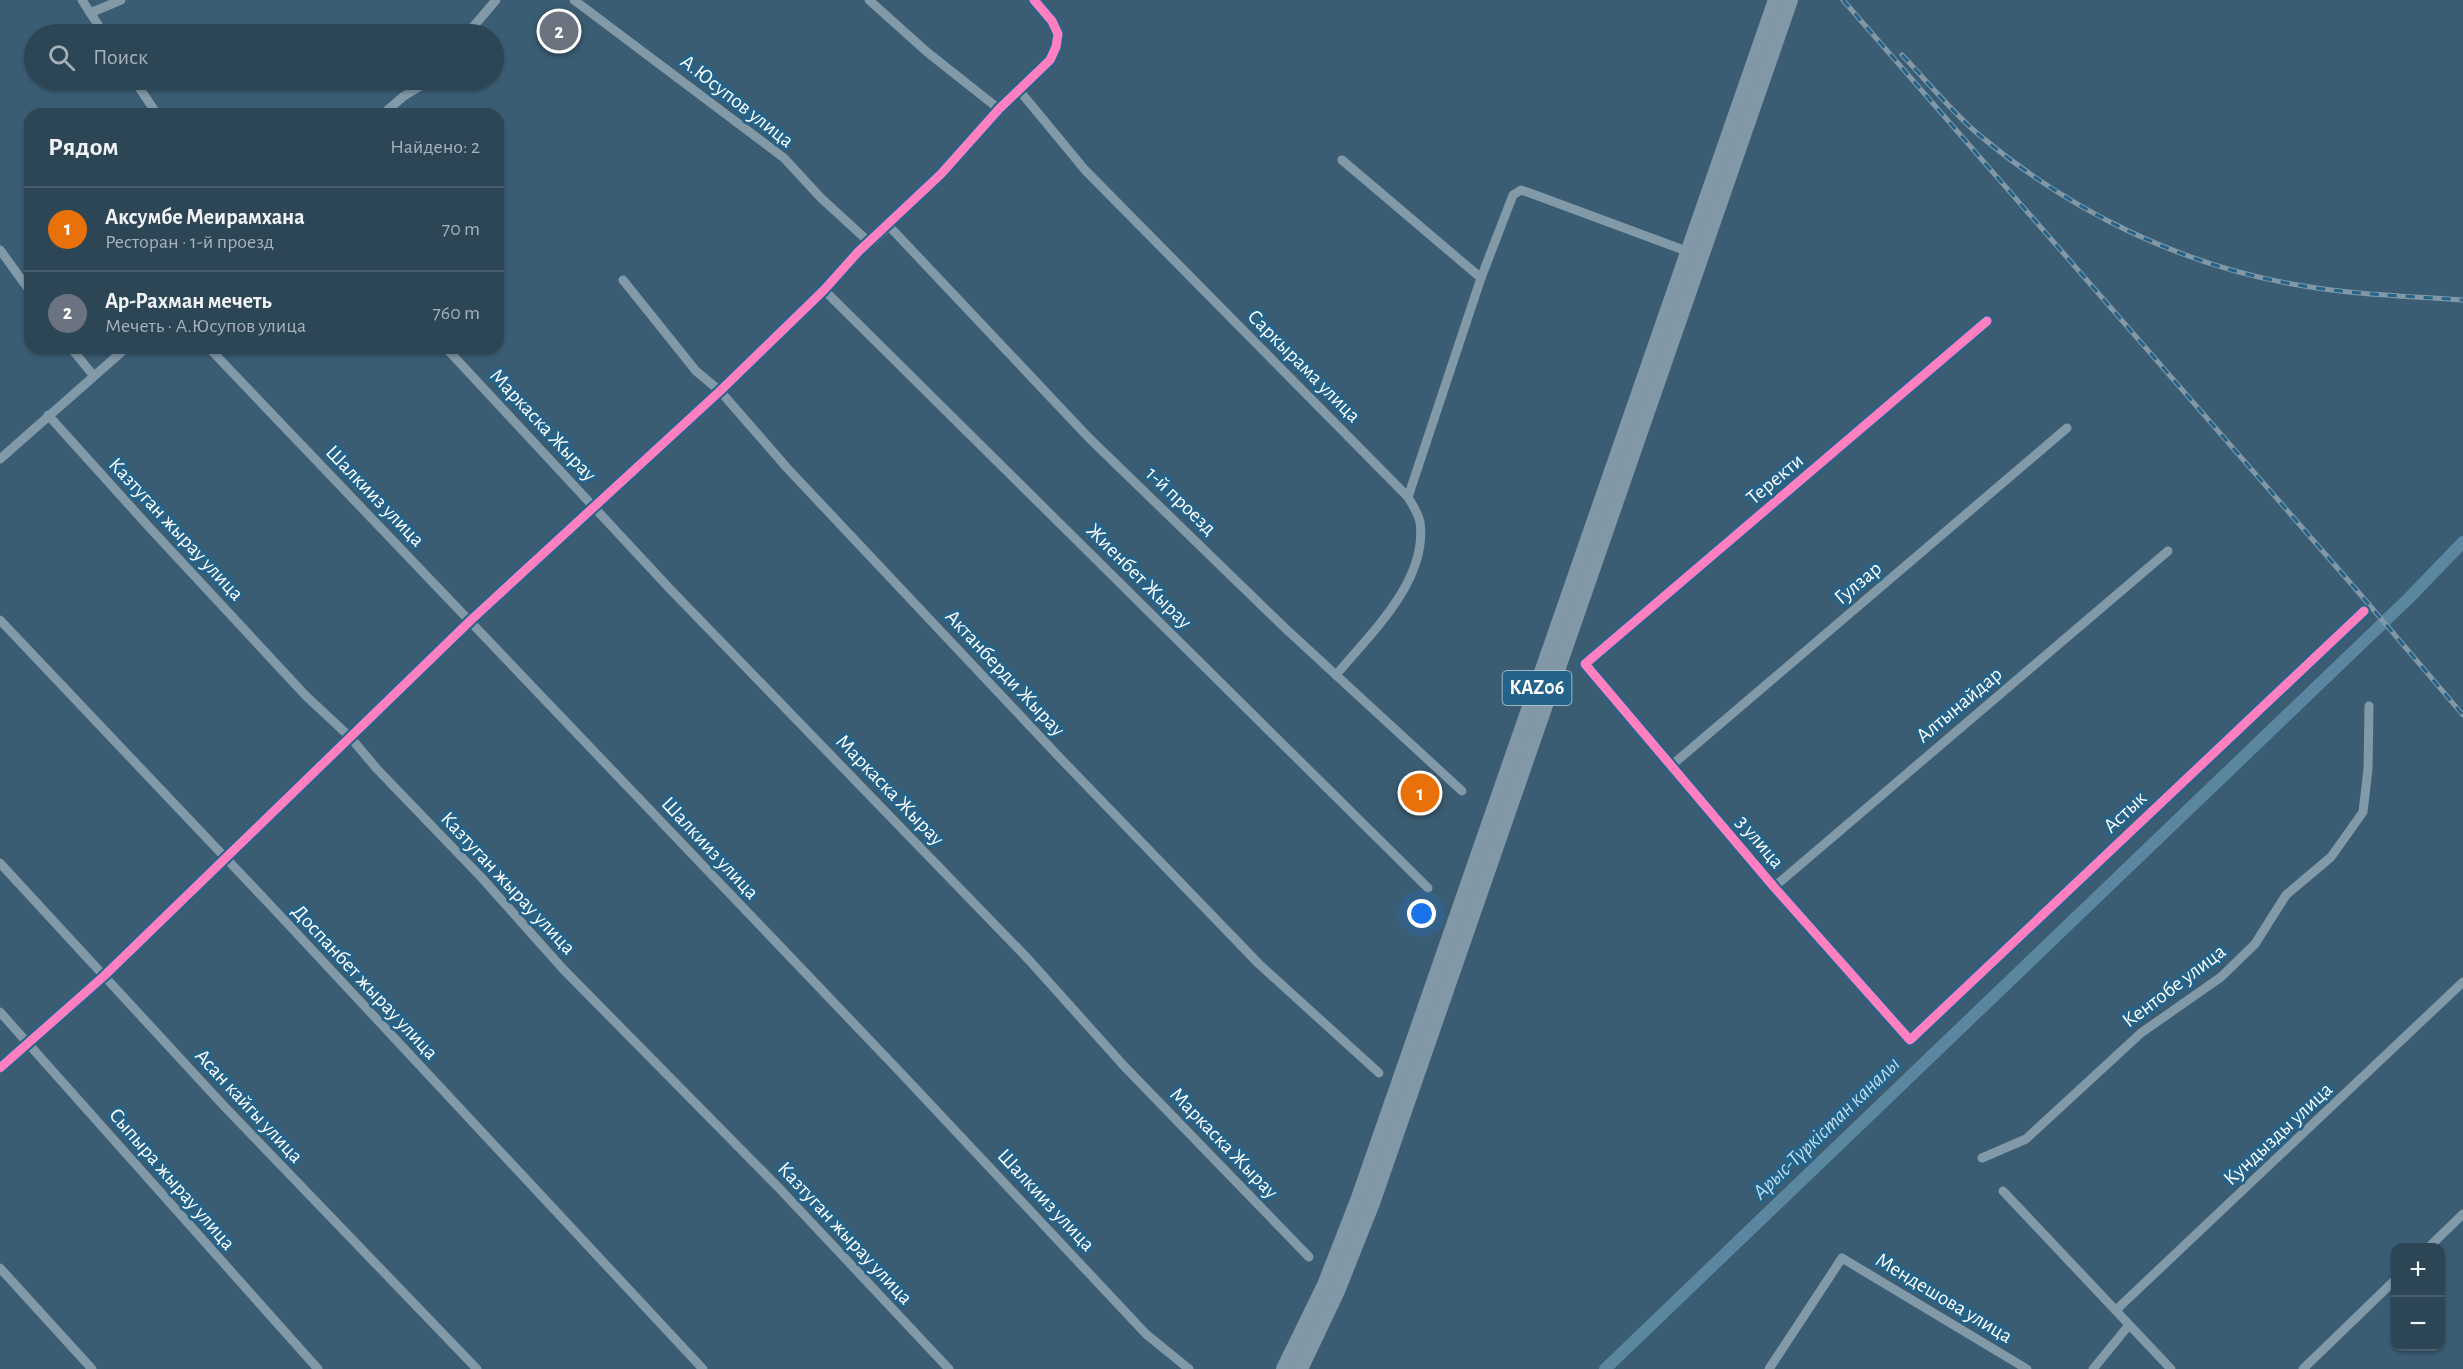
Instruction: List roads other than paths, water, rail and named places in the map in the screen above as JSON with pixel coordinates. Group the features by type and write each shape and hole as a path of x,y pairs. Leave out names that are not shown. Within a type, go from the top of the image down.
{"highway":[{"name":"KАZ06","path":"1284,1369 1325,1285 1359,1198 1776,0"},
{"name":"KАZ06","path":"1300,1369 1337,1291 1372,1203 1790,0"}],"street":[{"path":"82,0 97,24"},
{"path":"90,13 121,0"},
{"path":"476,24 496,0"},
{"name":"А.Юсупов улица","path":"574,0 784,158 821,198 869,242"},
{"path":"869,0 927,52 999,109"},
{"path":"0,1068 104,976 471,620 720,391 824,290 869,242 941,174 999,109 1050,60 1056,47 1058,34 1052,21 1034,0"},
{"path":"141,90 153,108"},
{"path":"390,108 414,90"},
{"name":"Саркырама улица","path":"1018,90 1085,170 1408,496"},
{"path":"1342,160 1481,278"},
{"path":"1336,675 1405,592 1417,555 1420,535 1419,519 1408,496 1481,278 1513,195 1521,190 1689,252"},
{"name":"1-й проезд","path":"888,225 1089,438 1336,675 1462,791"},
{"path":"0,250 24,283"},
{"name":"Актанберди Жырау","path":"623,280 696,371 720,391 788,469 1062,760 1259,964 1379,1073"},
{"name":"Жиенбет Жырау","path":"824,290 1428,888"},
{"name":"Теректи","path":"1586,664 1987,321"},
{"path":"76,354 93,375"},
{"path":"0,459 119,354"},
{"name":"Шалкииз улица","path":"215,354 471,620 1146,1334 1189,1369"},
{"name":"Маркаска Жырау","path":"452,354 593,506 1029,960 1124,1066 1309,1257"},
{"name":"Казтуган жырау улица","path":"48,416 306,696 350,737 377,769 481,877 563,969 778,1187 949,1369"},
{"name":"Гулзар","path":"1672,765 2067,428"},
{"name":"Алтынайдар","path":"1774,887 2168,551"},
{"name":"Астык","path":"1910,1040 2364,611"},
{"name":"Доспанбет жырау улица","path":"0,620 703,1369"},
{"name":"3 улица","path":"1586,664 1774,887 1910,1040"},
{"name":"Кентобе улица","path":"1982,1158 2026,1138 2140,1033 2221,977 2255,944 2286,895 2331,857 2363,812 2368,769 2369,706"},
{"name":"Асан кайгы улица","path":"0,863 274,1158 477,1369"},
{"name":"Кундызды улица","path":"2116,1310 2463,982"},
{"name":"Сыпыра жырау улица","path":"0,1012 318,1369"},
{"path":"2003,1191 2171,1369"},
{"path":"2433,1243 2463,1214"},
{"name":"Мендешова улица","path":"1769,1369 1842,1258 2027,1369"},
{"path":"0,1268 92,1369"},
{"path":"2302,1369 2391,1284"},
{"path":"2092,1369 2129,1324"}],"waterway":[{"name":"Арыс-Түркістан каналы","path":"1605,1369 2409,598 2463,542"}],"railway":[{"path":"1843,0 2463,715"},
{"path":"1902,55 1968,125 2014,162 2051,188 2131,232 2173,250 2259,277 2344,291 2463,300"}],"place":[{"name":"Ар-Рахман мечеть","path":"559,31"},
{"name":"Аксумбе Меирамхана","path":"1420,793"}]}
